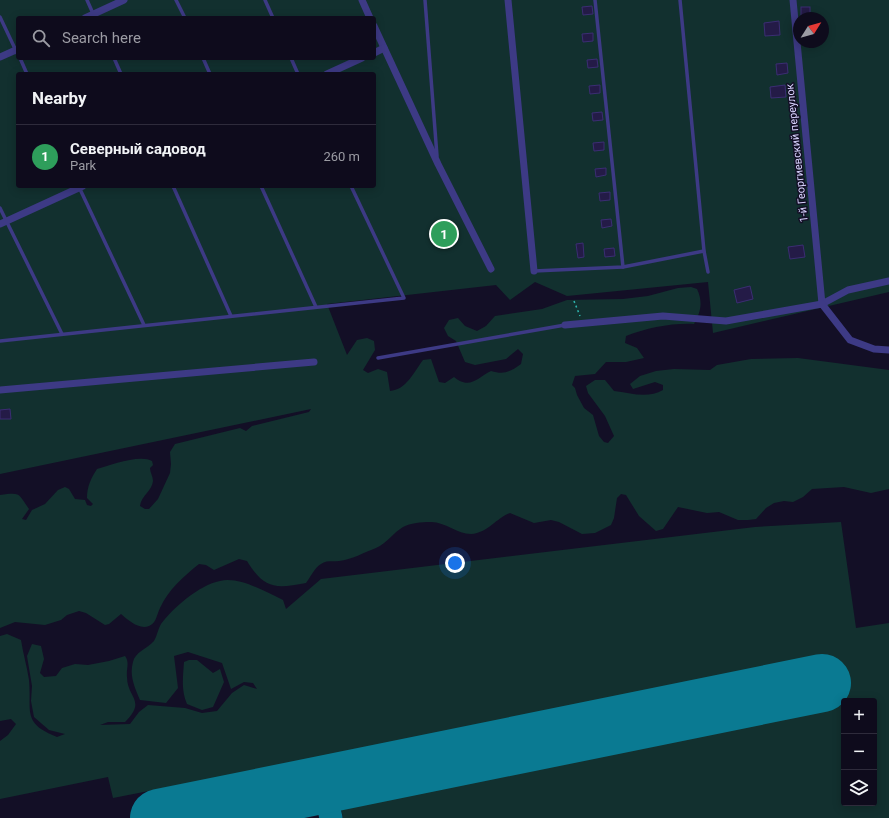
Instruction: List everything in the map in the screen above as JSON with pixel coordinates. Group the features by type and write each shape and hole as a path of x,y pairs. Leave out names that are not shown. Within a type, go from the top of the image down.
{"street":[{"path":"94,16 124,0"},
{"path":"362,0 369,16"},
{"path":"508,0 534,271"},
{"name":"1-й Георгиевский переулок","path":"793,0 822,304"},
{"path":"376,30 438,164 491,269"},
{"path":"376,52 384,48"},
{"path":"0,57 16,51"},
{"path":"331,72 358,60"},
{"path":"3,223 78,188"},
{"path":"565,325 663,316 726,320 822,304 848,290 889,281"},
{"path":"822,304 850,340 874,349 889,350"},
{"path":"0,390 314,362"}],"lane":[{"path":"87,0 94,16"},
{"path":"176,0 183,16"},
{"path":"264,0 272,16"},
{"path":"425,0 438,164"},
{"path":"595,0 624,266"},
{"path":"680,0 704,251 708,272"},
{"path":"0,16 16,49"},
{"path":"21,60 26,72"},
{"path":"115,60 120,72"},
{"path":"204,60 209,72"},
{"path":"292,60 297,72"},
{"path":"80,188 144,326"},
{"path":"174,188 231,316"},
{"path":"262,188 316,307"},
{"path":"0,341 404,298 352,188"},
{"path":"0,208 3,223 62,334"},
{"path":"534,271 624,266 704,251"},
{"path":"378,358 565,325"}],"path":[{"path":"574,302 582,324"}],"green space":[{"path":"0,0 889,0 889,292 713,333 708,282 567,296 535,282 510,300 496,285 327,304 347,355 357,340 367,338 374,341 375,350 363,370 368,373 378,369 387,372 390,391 396,390 405,384 423,360 431,359 439,382 445,383 454,377 465,383 473,382 491,371 503,373 514,369 521,364 523,354 518,349 506,359 475,365 465,362 456,341 448,336 444,328 449,320 458,318 465,326 477,331 486,326 495,316 542,309 567,300 623,299 648,296 678,288 691,287 697,289 701,302 700,311 694,324 677,324 659,327 626,336 625,343 637,348 644,358 626,362 606,362 595,374 575,376 572,385 575,388 584,408 593,415 599,436 604,442 608,443 614,436 605,416 588,393 586,386 595,380 605,380 614,391 645,395 657,393 663,390 663,385 655,382 633,389 630,384 640,376 656,371 674,369 710,370 717,365 751,359 798,358 889,370 889,489 871,493 844,487 812,489 803,497 793,502 784,501 774,503 766,508 756,519 748,520 738,520 719,512 707,513 678,507 663,529 656,531 639,516 626,495 621,494 617,498 614,518 611,525 595,533 582,534 559,522 551,520 534,523 510,513 500,518 482,531 471,534 461,532 435,522 416,523 403,527 376,548 358,556 319,565 306,583 286,586 271,585 259,577 247,561 239,559 214,570 206,565 199,564 182,578 167,595 155,621 149,626 138,626 121,614 109,624 105,625 86,613 79,611 67,615 61,620 45,625 15,622 0,628 0,495 19,495 29,509 22,519 26,520 32,510 45,504 58,490 65,487 69,489 75,499 85,500 87,505 91,506 93,504 87,498 88,490 91,479 97,469 133,459 147,459 152,461 153,465 150,468 153,481 151,488 142,499 140,506 145,509 149,509 158,499 170,473 170,452 175,444 240,428 246,431 252,426 309,412 311,409 0,474"},
{"path":"841,522 856,628 889,623 889,818 343,818 341,809 830,704 821,659 113,798 108,777 0,799 0,741 8,735 16,724 11,719 0,721 0,636 7,634 21,640 29,680 30,708 33,721 38,727 57,737 65,734 49,730 34,717 31,701 32,686 27,656 32,644 41,646 44,659 40,673 44,677 56,676 62,668 75,664 88,665 125,656 128,663 128,684 134,699 135,709 125,722 108,722 100,725 130,724 139,712 148,705 185,708 202,713 217,711 232,693 244,685 257,689 253,683 244,682 231,689 222,663 188,652 174,656 178,688 166,703 140,700 132,677 134,659 154,641 161,624 179,604 195,592 212,583 227,580 244,583 261,589 283,600 286,609 321,579 755,527"},
{"path":"189,660 197,660 213,673 220,669 224,682 213,707 202,710 187,704 183,689 183,678 184,662"}],"building":[{"path":"592,6 593,14 583,15 582,7"},
{"path":"801,7 810,7 810,12 801,12"},
{"path":"779,21 780,35 765,36 764,23"},
{"path":"593,33 593,41 583,42 582,34"},
{"path":"597,59 598,67 588,68 587,60"},
{"path":"787,63 788,73 777,75 776,64"},
{"path":"600,85 600,93 590,94 589,86"},
{"path":"785,85 786,97 771,98 770,87"},
{"path":"602,112 603,120 593,121 592,113"},
{"path":"604,142 604,150 594,151 593,143"},
{"path":"606,168 606,175 596,177 595,169"},
{"path":"610,192 610,200 600,201 599,193"},
{"path":"611,219 612,226 602,228 601,220"},
{"path":"583,243 584,257 578,258 576,244"},
{"path":"803,245 805,257 790,259 788,247"},
{"path":"614,248 615,256 605,257 604,249"},
{"path":"750,286 753,299 737,303 734,290"},
{"path":"10,409 11,419 0,419 0,410"}],"taxiway":[{"path":"331,818 328,806 329,792 336,784 342,781"},
{"path":"304,788 322,793 327,800"}],"runway":[{"path":"159,818 822,683"}],"place":[{"name":"Северный садовод","path":"444,234"}]}
